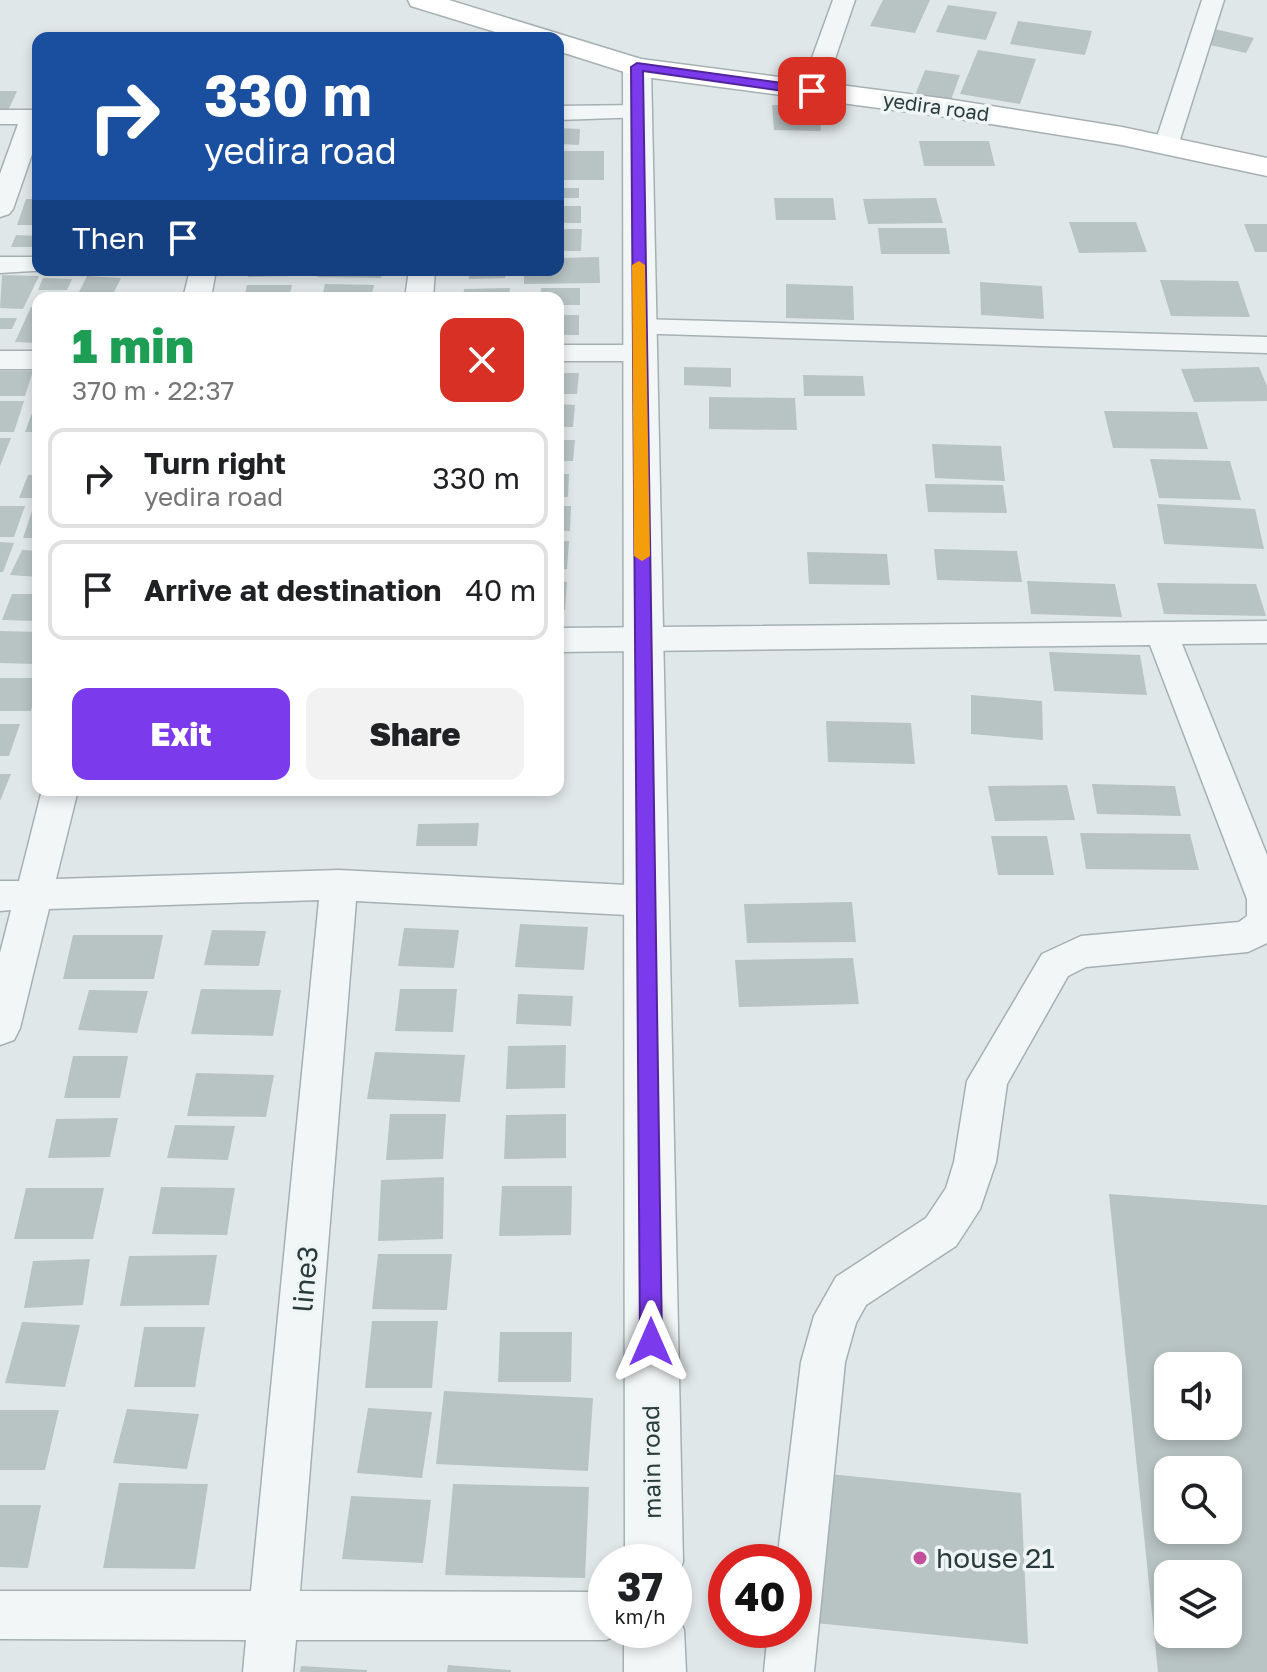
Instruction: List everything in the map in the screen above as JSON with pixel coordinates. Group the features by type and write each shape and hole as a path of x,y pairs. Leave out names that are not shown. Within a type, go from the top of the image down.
{"main road":[{"path":"421,0 525,32"},
{"name":"yedira road","path":"564,44 637,67 947,108 1267,167"}],"street":[{"path":"812,91 844,0"},
{"path":"1166,146 1213,0"},
{"name":"main road","path":"637,67 654,1544"},
{"path":"564,113 637,112"},
{"path":"0,117 32,117"},
{"path":"11,199 32,130"},
{"path":"0,265 32,265"},
{"path":"564,352 640,340 1267,345"},
{"path":"0,360 32,360"},
{"path":"564,640 1267,632"},
{"path":"803,1544 823,1362 836,1316 851,1291 941,1232 965,1196 975,1162 987,1081 1055,965 1081,952 1248,937 1266,922 1266,899 1162,634"},
{"path":"0,1028 16,896 58,796"},
{"path":"16,896 339,885 646,901"},
{"name":"line3","path":"268,1672 276,1614 339,885"},
{"path":"0,1615 588,1616"},
{"path":"654,1648 655,1672"},
{"path":"789,1672 791,1648"}],"building":[{"path":"883,0 930,0 915,33 870,26"},
{"path":"948,5 997,12 986,40 936,32"},
{"path":"1018,21 1092,31 1085,55 1010,44"},
{"path":"1210,28 1254,38 1246,53 1201,43"},
{"path":"978,50 1036,59 1020,104 960,94"},
{"path":"925,70 960,75 951,100 915,95"},
{"path":"0,91 17,91 8,111 0,111"},
{"path":"772,105 818,105 821,131 774,130"},
{"path":"564,128 580,129 579,145 564,144"},
{"path":"919,141 989,141 995,166 924,166"},
{"path":"564,151 604,151 604,180 564,180"},
{"path":"564,188 579,188 579,198 564,198"},
{"path":"774,198 833,198 836,220 776,220"},
{"path":"936,198 943,223 868,224 863,199"},
{"path":"26,199 32,199 32,225 17,225"},
{"path":"564,206 581,206 581,223 564,223"},
{"path":"1069,222 1136,222 1147,252 1079,253"},
{"path":"1244,224 1267,224 1267,252 1255,252"},
{"path":"878,228 946,228 950,254 881,254"},
{"path":"564,229 582,229 581,251 564,251"},
{"path":"16,235 32,236 32,247 11,247"},
{"path":"599,257 600,283 524,284 524,276 564,276 564,258"},
{"path":"2,275 39,276 23,309 0,308"},
{"path":"87,276 121,278 114,292 79,292"},
{"path":"317,276 381,276 381,278"},
{"path":"469,276 505,276 505,278 469,279"},
{"path":"43,278 72,279 67,290 38,290"},
{"path":"1160,280 1238,281 1250,317 1171,316"},
{"path":"980,282 1042,286 1044,319 981,315"},
{"path":"325,284 374,285 372,292 323,292"},
{"path":"786,284 853,286 854,320 786,318"},
{"path":"247,285 292,285 290,292 245,292"},
{"path":"510,288 510,292 464,292 464,289"},
{"path":"541,288 580,288 580,305 564,305 564,292 541,292"},
{"path":"31,307 32,307 32,343 15,342"},
{"path":"564,315 579,315 579,335 564,335"},
{"path":"0,318 17,318 12,329 0,329"},
{"path":"684,367 731,368 731,387 684,385"},
{"path":"1259,367 1267,386 1267,401 1194,402 1181,369"},
{"path":"0,371 32,371 25,396 0,396"},
{"path":"564,373 579,373 577,394 564,394"},
{"path":"803,375 863,376 865,396 804,396"},
{"path":"709,397 795,398 797,430 709,429"},
{"path":"0,401 24,401 14,432 0,432"},
{"path":"564,404 575,405 573,427 564,427"},
{"path":"1104,411 1197,412 1208,449 1113,448"},
{"path":"32,413 32,432 25,432"},
{"path":"0,438 11,438 0,466"},
{"path":"564,440 575,440 573,461 564,461"},
{"path":"932,444 1001,446 1005,481 935,478"},
{"path":"1150,459 1230,461 1241,500 1159,498"},
{"path":"564,474 569,474 568,497 564,497"},
{"path":"28,475 32,475 32,498 19,498"},
{"path":"925,484 1003,485 1007,513 928,512"},
{"path":"1157,504 1255,509 1264,549 1164,544"},
{"path":"0,506 25,506 14,537 0,537"},
{"path":"564,506 571,506 570,531 564,531"},
{"path":"32,511 32,538 23,538"},
{"path":"564,541 569,541 567,569 564,569"},
{"path":"0,542 14,543 3,572 0,572"},
{"path":"934,549 1017,551 1022,582 937,580"},
{"path":"22,550 32,551 32,577 10,575"},
{"path":"807,552 887,554 890,585 809,584"},
{"path":"1027,581 1115,584 1122,617 1031,614"},
{"path":"564,582 567,582 564,610"},
{"path":"1157,583 1256,584 1266,616 1164,614"},
{"path":"12,594 32,594 32,621 2,620"},
{"path":"0,631 32,632 32,664 0,663"},
{"path":"1049,652 1140,655 1147,695 1054,691"},
{"path":"0,678 32,678 31,711 0,711"},
{"path":"971,695 1042,701 1043,740 971,734"},
{"path":"826,721 911,723 915,764 828,762"},
{"path":"0,724 20,724 9,756 0,756"},
{"path":"0,774 11,774 0,801"},
{"path":"1092,784 1175,786 1181,816 1097,814"},
{"path":"1067,785 1075,820 995,821 988,786"},
{"path":"479,823 477,846 416,846 418,824"},
{"path":"1080,833 1190,834 1199,870 1086,869"},
{"path":"991,836 1047,836 1054,875 998,875"},
{"path":"852,902 856,942 747,943 744,904"},
{"path":"520,924 588,927 584,970 515,967"},
{"path":"404,928 459,930 454,968 398,966"},
{"path":"212,930 266,931 259,966 204,965"},
{"path":"73,935 163,935 154,979 63,979"},
{"path":"853,958 859,1004 739,1007 735,960"},
{"path":"201,989 281,990 273,1036 191,1034"},
{"path":"400,989 457,989 453,1032 395,1031"},
{"path":"89,990 148,991 137,1033 78,1030"},
{"path":"518,994 573,996 571,1026 516,1024"},
{"path":"566,1045 565,1088 506,1089 508,1046"},
{"path":"375,1052 465,1055 460,1102 367,1099"},
{"path":"73,1056 128,1056 120,1098 64,1098"},
{"path":"196,1073 274,1075 266,1117 187,1116"},
{"path":"390,1114 446,1114 443,1159 386,1160"},
{"path":"566,1114 566,1158 504,1159 506,1115"},
{"path":"118,1118 110,1157 48,1158 56,1119"},
{"path":"175,1125 235,1126 228,1160 167,1158"},
{"path":"444,1177 443,1239 378,1241 381,1180"},
{"path":"502,1186 572,1186 571,1235 499,1236"},
{"path":"161,1187 235,1188 227,1235 152,1234"},
{"path":"26,1188 104,1188 93,1239 14,1239"},
{"path":"1109,1194 1267,1205 1267,1672 1158,1672 1156,1648 1242,1648 1242,1560 1154,1560 1154,1633"},
{"path":"378,1254 452,1254 447,1310 372,1309"},
{"path":"217,1255 209,1305 120,1306 129,1256"},
{"path":"90,1259 83,1305 24,1308 33,1261"},
{"path":"372,1321 438,1321 432,1388 365,1388"},
{"path":"22,1322 80,1325 65,1387 5,1383"},
{"path":"144,1327 205,1327 195,1387 134,1387"},
{"path":"500,1332 572,1332 571,1382 498,1382"},
{"path":"444,1391 593,1398 588,1471 436,1464"},
{"path":"368,1408 432,1412 422,1478 357,1473"},
{"path":"127,1409 199,1414 187,1469 113,1463"},
{"path":"0,1410 59,1410 45,1470 0,1470"},
{"name":"house 21","path":"819,1473 1021,1493 1028,1644 815,1623"},
{"path":"119,1483 208,1484 195,1569 103,1568"},
{"path":"453,1484 589,1487 585,1578 445,1575"},
{"path":"351,1496 431,1500 423,1563 342,1559"},
{"path":"0,1505 41,1505 28,1568 0,1567"},
{"path":"448,1665 511,1670 511,1672 447,1672"},
{"path":"301,1666 367,1670 367,1672 300,1672"}],"slow traffic":[{"path":"639,265 642,556"}],"place":[{"name":"house 21","path":"920,1558"}],"route":[{"path":"651,1342 637,67 812,91"}]}
